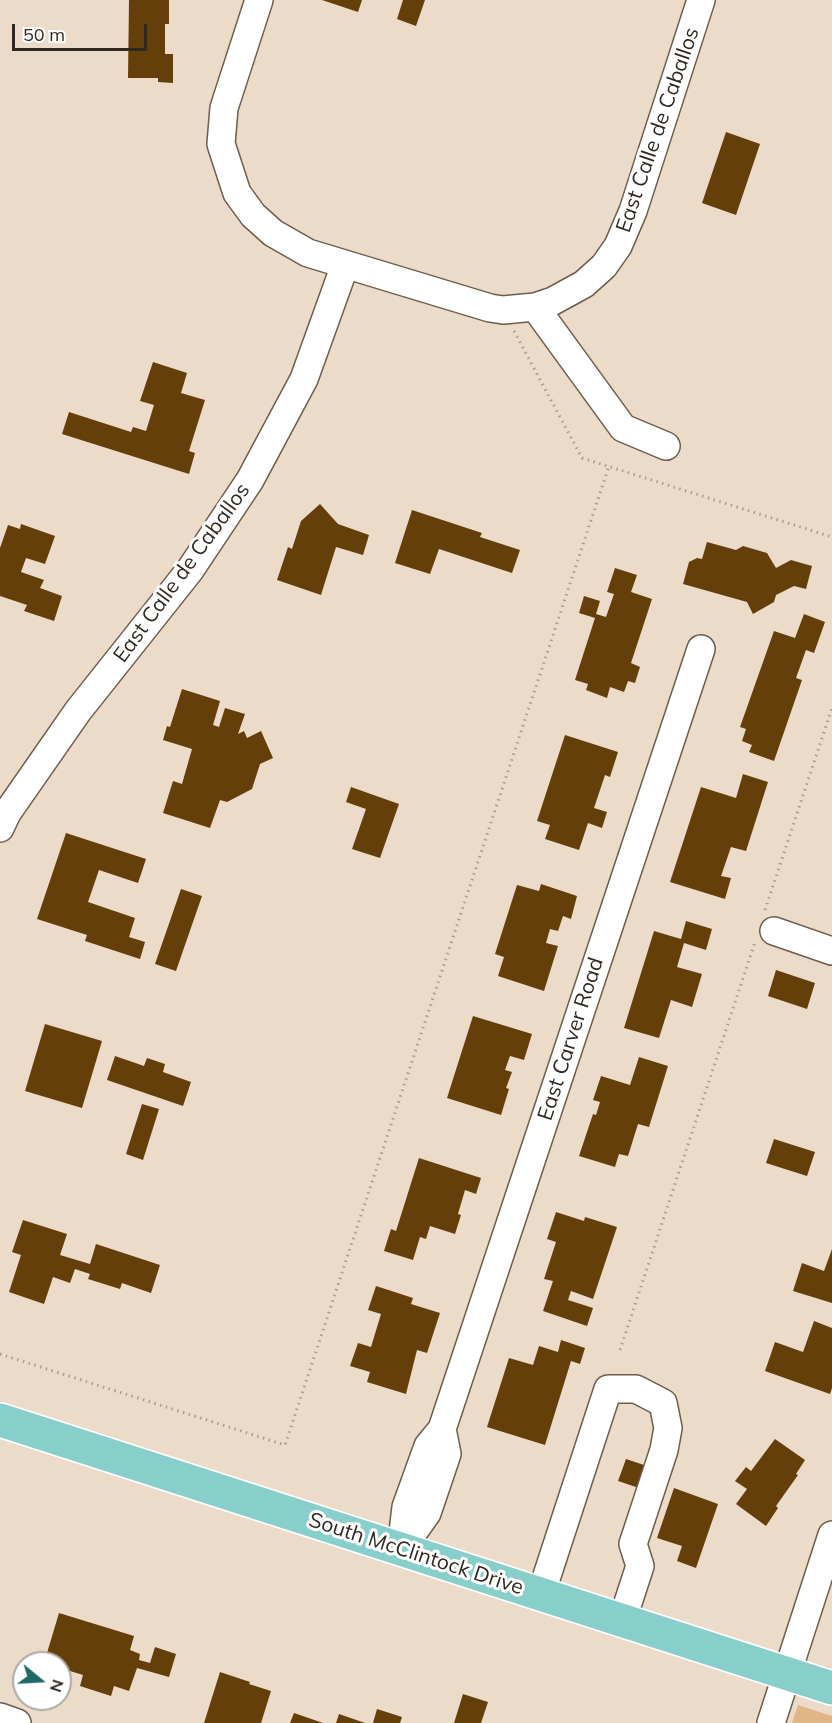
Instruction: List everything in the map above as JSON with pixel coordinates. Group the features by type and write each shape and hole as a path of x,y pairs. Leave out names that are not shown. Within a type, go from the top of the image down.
{"main road":[{"name":"South McClintock Drive","path":"0,1420 832,1688"}],"street":[{"name":"East Calle de Caballos","path":"259,0 224,108 221,144 237,193 253,215 273,233 308,253 503,310 535,307 553,301 584,284 604,266 618,246 633,211 701,0"},
{"name":"East Calle de Caballos","path":"0,828 7,813 78,711 190,570 250,480 304,379 345,265"},
{"path":"535,307 623,428 666,446"},
{"name":"East Carver Road","path":"401,1549 427,1513 447,1454 442,1429 701,649"},
{"path":"764,928 832,951"},
{"path":"541,1594 608,1389 636,1389 663,1403 668,1428 664,1450 633,1544 640,1566 622,1621"},
{"path":"771,1723 832,1535"},
{"path":"0,1717 17,1723"}],"path":[{"path":"0,1354 285,1445 609,466"},
{"path":"620,1350 764,928 832,708"}],"shaded area":[{"path":"798,1705 832,1716 832,1723 792,1723"}],"building":[{"path":"129,0 169,0 169,24 165,24 165,54 173,54 173,83 158,82 158,78 128,78"},
{"path":"322,0 362,0 358,12"},
{"path":"403,0 425,0 416,26 397,19"},
{"path":"726,132 760,144 736,215 702,203"},
{"path":"153,362 187,373 181,393 205,400 189,451 195,453 189,474 62,434 69,412 131,432 133,427 146,431 154,405 140,401"},
{"path":"320,504 338,524 369,535 363,555 336,547 321,595 277,580 288,547 292,549 301,521"},
{"path":"412,510 482,533 480,537 520,550 512,573 439,549 430,574 395,563"},
{"path":"21,524 55,536 45,564 26,558 21,572 44,580 40,588 62,596 54,621 24,611 27,605 0,596 0,548 8,525 20,529"},
{"path":"707,542 736,550 743,546 767,553 776,568 791,560 812,566 806,589 794,586 776,595 774,602 753,614 747,602 683,584 689,562 697,558 702,559"},
{"path":"615,568 637,575 631,592 652,599 631,663 640,667 635,683 628,681 624,692 610,687 607,698 586,690 588,684 575,680 595,618 579,613 584,596 600,601 596,614 606,617 614,594 607,592"},
{"path":"804,614 825,622 814,653 806,650 796,678 802,680 774,761 749,752 752,745 742,741 746,729 740,727 774,631 795,638"},
{"path":"182,689 220,701 213,725 219,727 225,708 245,714 238,734 244,731 247,738 261,731 273,758 260,764 252,789 227,802 220,800 210,828 163,813 173,781 182,784 192,749 163,740 167,726 170,727"},
{"path":"565,735 618,752 610,777 605,775 594,808 607,812 602,828 588,823 579,850 545,839 550,825 537,821"},
{"path":"743,774 768,782 746,851 731,847 721,876 731,878 725,899 670,882 701,787 736,798"},
{"path":"351,787 399,804 380,858 352,849 366,809 346,802"},
{"path":"66,833 146,859 138,883 99,870 88,902 135,918 129,937 145,942 140,959 85,941 87,935 37,919"},
{"path":"541,884 577,896 571,919 563,916 558,931 550,929 546,943 558,946 544,991 498,976 504,957 495,954 517,885 539,891"},
{"path":"181,889 202,896 176,971 155,964"},
{"path":"686,921 712,929 706,950 684,943 677,967 702,974 692,1007 671,1000 659,1038 624,1028 654,931 681,939"},
{"path":"776,970 815,983 807,1009 768,996"},
{"path":"473,1016 532,1034 524,1060 510,1056 505,1070 512,1072 506,1088 509,1089 501,1115 447,1098"},
{"path":"45,1024 102,1041 82,1108 25,1091"},
{"path":"115,1056 144,1066 147,1058 165,1064 163,1072 191,1082 183,1106 107,1080"},
{"path":"639,1057 668,1066 649,1127 638,1124 628,1156 619,1154 615,1167 579,1156 593,1114 596,1115 600,1102 593,1100 601,1076 630,1085"},
{"path":"142,1104 159,1109 143,1160 126,1154"},
{"path":"774,1139 815,1152 807,1176 766,1163"},
{"path":"419,1158 481,1178 476,1194 465,1190 455,1234 430,1226 426,1239 420,1237 413,1260 384,1251 391,1229 396,1231"},
{"path":"556,1212 584,1221 585,1217 617,1227 593,1299 571,1291 568,1300 593,1308 587,1326 543,1311 553,1281 544,1279 556,1242 547,1239"},
{"path":"23,1220 67,1234 60,1255 90,1264 96,1244 160,1265 151,1293 122,1283 120,1289 88,1279 90,1274 75,1269 70,1283 53,1277 44,1304 9,1292 21,1255 12,1252"},
{"path":"832,1249 832,1303 793,1291 802,1263 824,1271"},
{"path":"376,1286 413,1298 411,1304 440,1313 427,1353 417,1350 406,1394 367,1382 370,1372 350,1366 358,1343 371,1347 381,1314 368,1310"},
{"path":"814,1321 832,1328 832,1388 830,1394 765,1371 775,1342 803,1352"},
{"path":"561,1340 585,1348 580,1364 571,1361 545,1445 487,1427 509,1358 533,1365 539,1346 558,1352"},
{"path":"775,1439 805,1460 766,1526 736,1504 747,1489 735,1481 746,1467 751,1471"},
{"path":"626,1459 656,1469 648,1491 618,1481"},
{"path":"674,1488 718,1504 696,1568 677,1561 682,1546 657,1538"},
{"path":"59,1613 134,1636 130,1650 140,1654 139,1660 150,1663 155,1647 176,1654 169,1677 137,1668 129,1691 114,1686 111,1696 80,1686 83,1675 72,1672 72,1651 48,1651"},
{"path":"220,1672 271,1691 261,1723 204,1723"},
{"path":"463,1694 488,1702 481,1723 454,1723"},
{"path":"377,1709 402,1717 400,1723 373,1723"},
{"path":"294,1713 323,1723 290,1723"},
{"path":"339,1714 365,1723 336,1723"}]}
